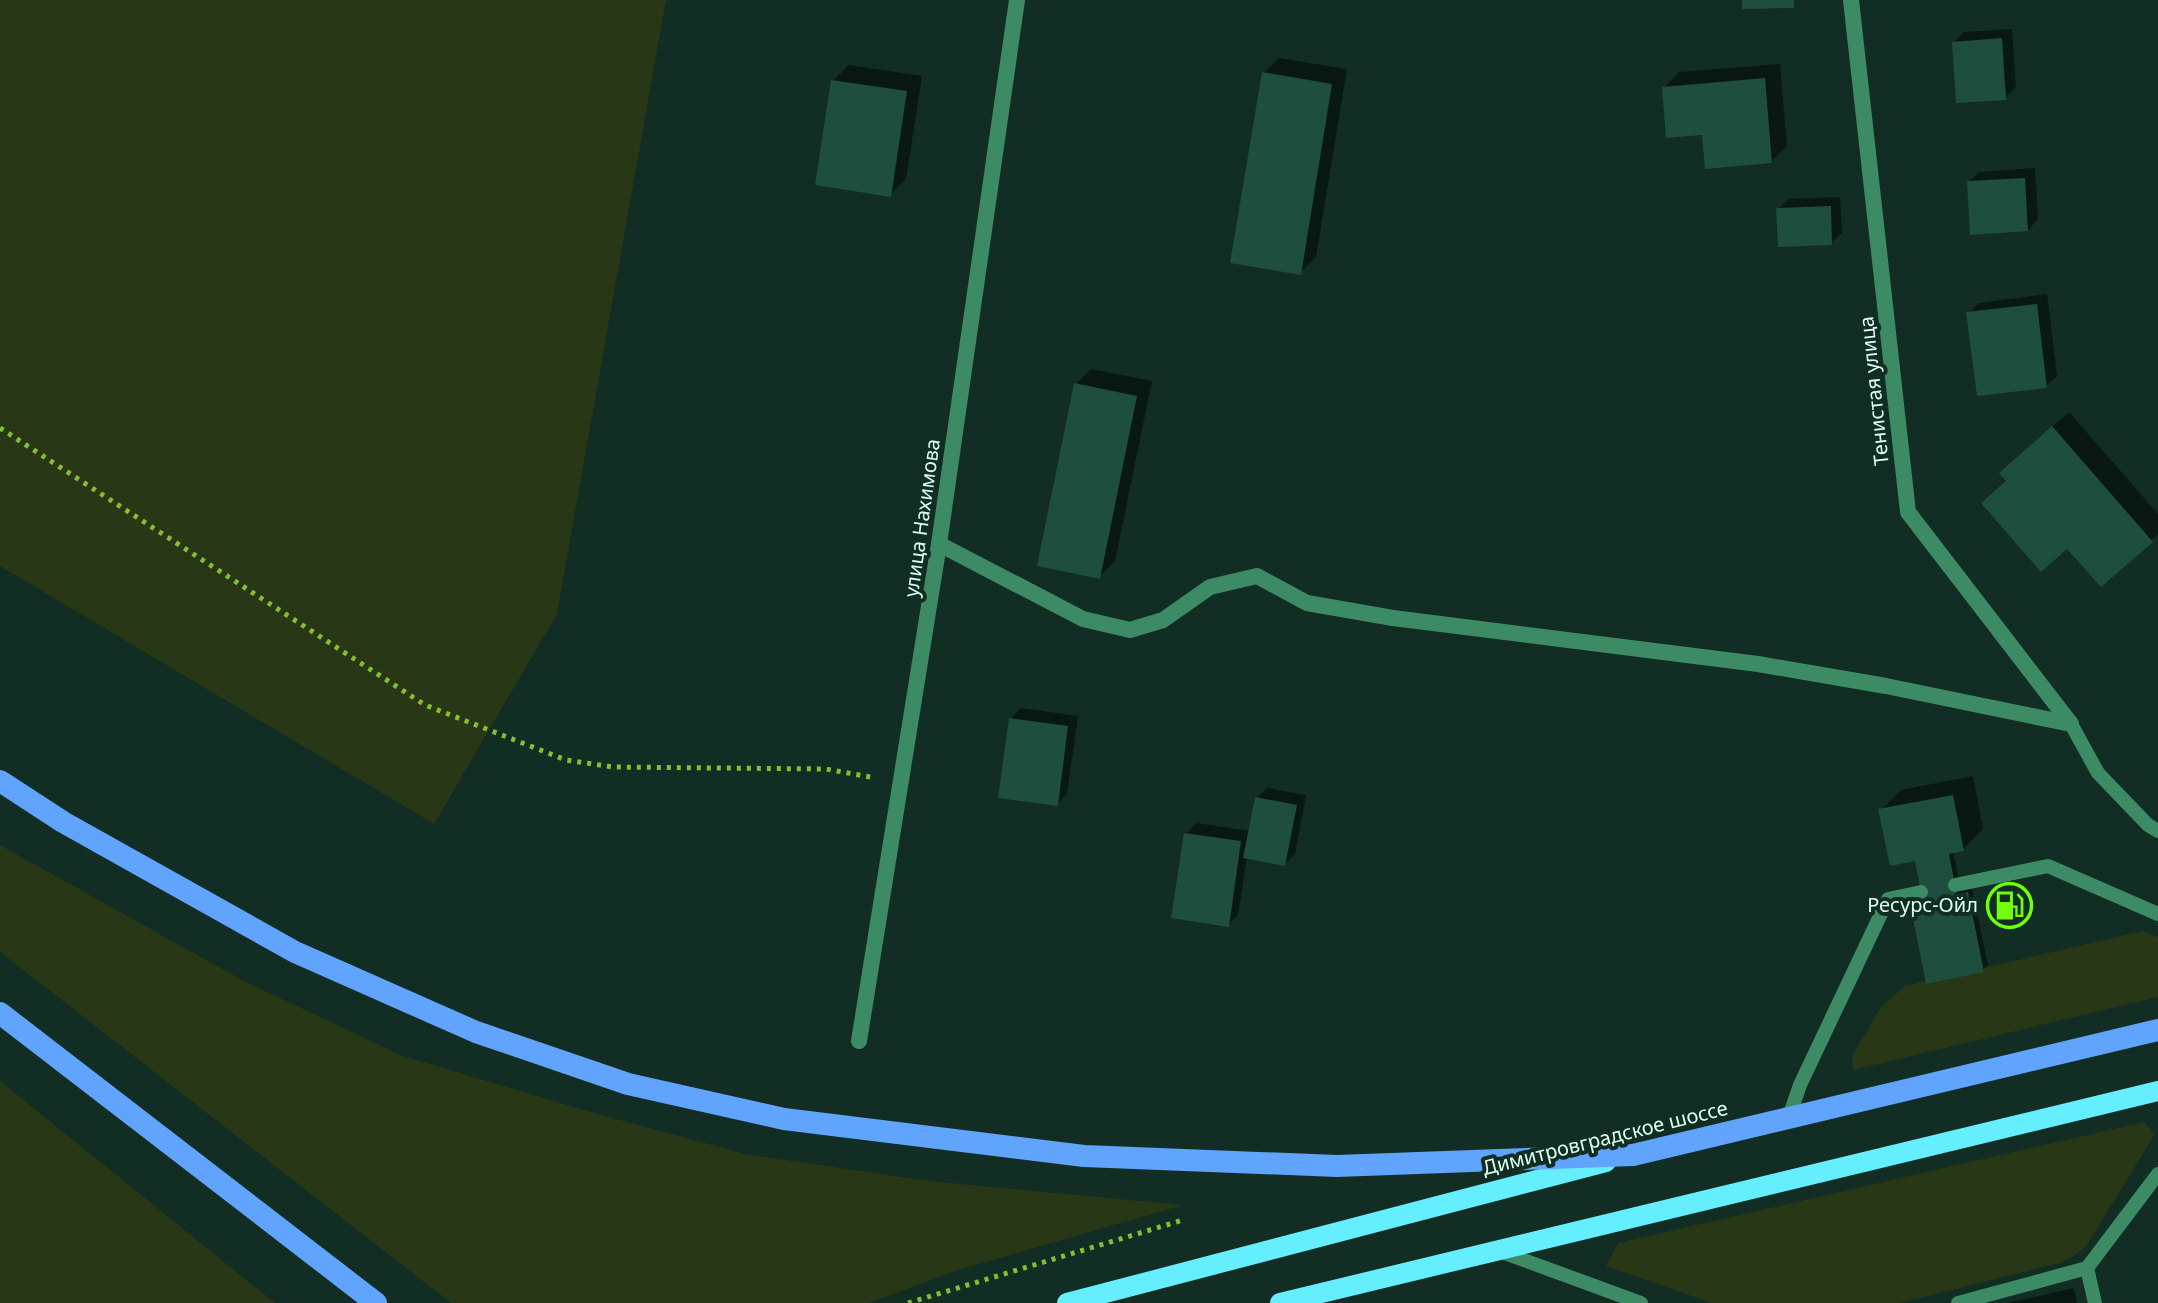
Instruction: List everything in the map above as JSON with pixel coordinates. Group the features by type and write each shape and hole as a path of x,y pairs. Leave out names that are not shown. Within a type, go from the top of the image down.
{"highway":[{"path":"0,781 63,822 309,958 476,1032 628,1084 784,1119 1084,1156 1337,1166 1633,1155"},
{"path":"0,1013 376,1303"},
{"name":"Димитровградское шоссе","path":"1633,1155 2158,1030"}],"main road":[{"path":"1280,1303 2158,1091"},
{"name":"Димитровградское шоссе","path":"1067,1303 1633,1155"}],"street":[{"name":"улица Нахимова","path":"859,1041 939,544 1017,0"},
{"name":"Тенистая улица","path":"1851,0 1908,512 2071,724"},
{"path":"939,544 1083,619 1130,630 1163,620 1210,587 1257,576 1307,603 1379,616 1758,664 1886,686 2071,724"}],"lane":[{"path":"2071,724 2098,773 2148,825 2158,831"},
{"path":"1955,885 2048,866 2158,914"},
{"path":"1789,1117 1800,1085 1888,899 1921,892"},
{"path":"1958,1303 2087,1268 2158,1174"},
{"path":"1495,1249 1641,1303"},
{"path":"2087,1268 2095,1303"}],"path":[{"path":"0,428 425,705 566,760 613,767 826,769 901,782"},
{"path":"908,1303 1183,1220"}],"green space":[{"path":"0,0 666,0 557,614 434,824 0,566"},
{"path":"0,845 242,980 403,1056 745,1154 929,1181 1183,1205 958,1270 869,1303 451,1303 0,952"},
{"path":"2143,931 2158,937 2158,997 1853,1070 1852,1056 1881,1007 1905,986"},
{"path":"0,1081 275,1303 0,1303"},
{"path":"2144,1122 2155,1134 2087,1245 2063,1262 1900,1303 1712,1303 1606,1266 1618,1243"}],"building":[{"path":"1742,0 1794,0 1794,8 1742,9"},
{"path":"2002,38 2006,100 1956,103 1952,42"},
{"path":"1262,72 1332,84 1301,275 1230,263"},
{"path":"1765,78 1772,163 1705,169 1702,135 1666,138 1662,87"},
{"path":"831,80 907,91 891,197 815,185"},
{"path":"2025,178 2028,231 1970,235 1967,181"},
{"path":"1831,206 1832,245 1778,247 1776,208"},
{"path":"2037,304 2047,388 1977,396 1966,312"},
{"path":"1074,383 1137,396 1100,579 1037,566"},
{"path":"2052,426 2153,542 2101,587 2067,549 2041,572 1981,503 2006,481 1999,473"},
{"path":"1009,718 1068,726 1058,806 998,798"},
{"path":"1953,795 1964,851 1949,854 1957,895 1968,892 1984,972 1926,984 1910,904 1923,902 1915,861 1890,866 1878,809"},
{"path":"1255,797 1297,805 1285,866 1243,858"},
{"path":"1184,833 1241,841 1229,927 1171,918"}],"place":[{"name":"Ресурс-Ойл","path":"2009,905"}]}
